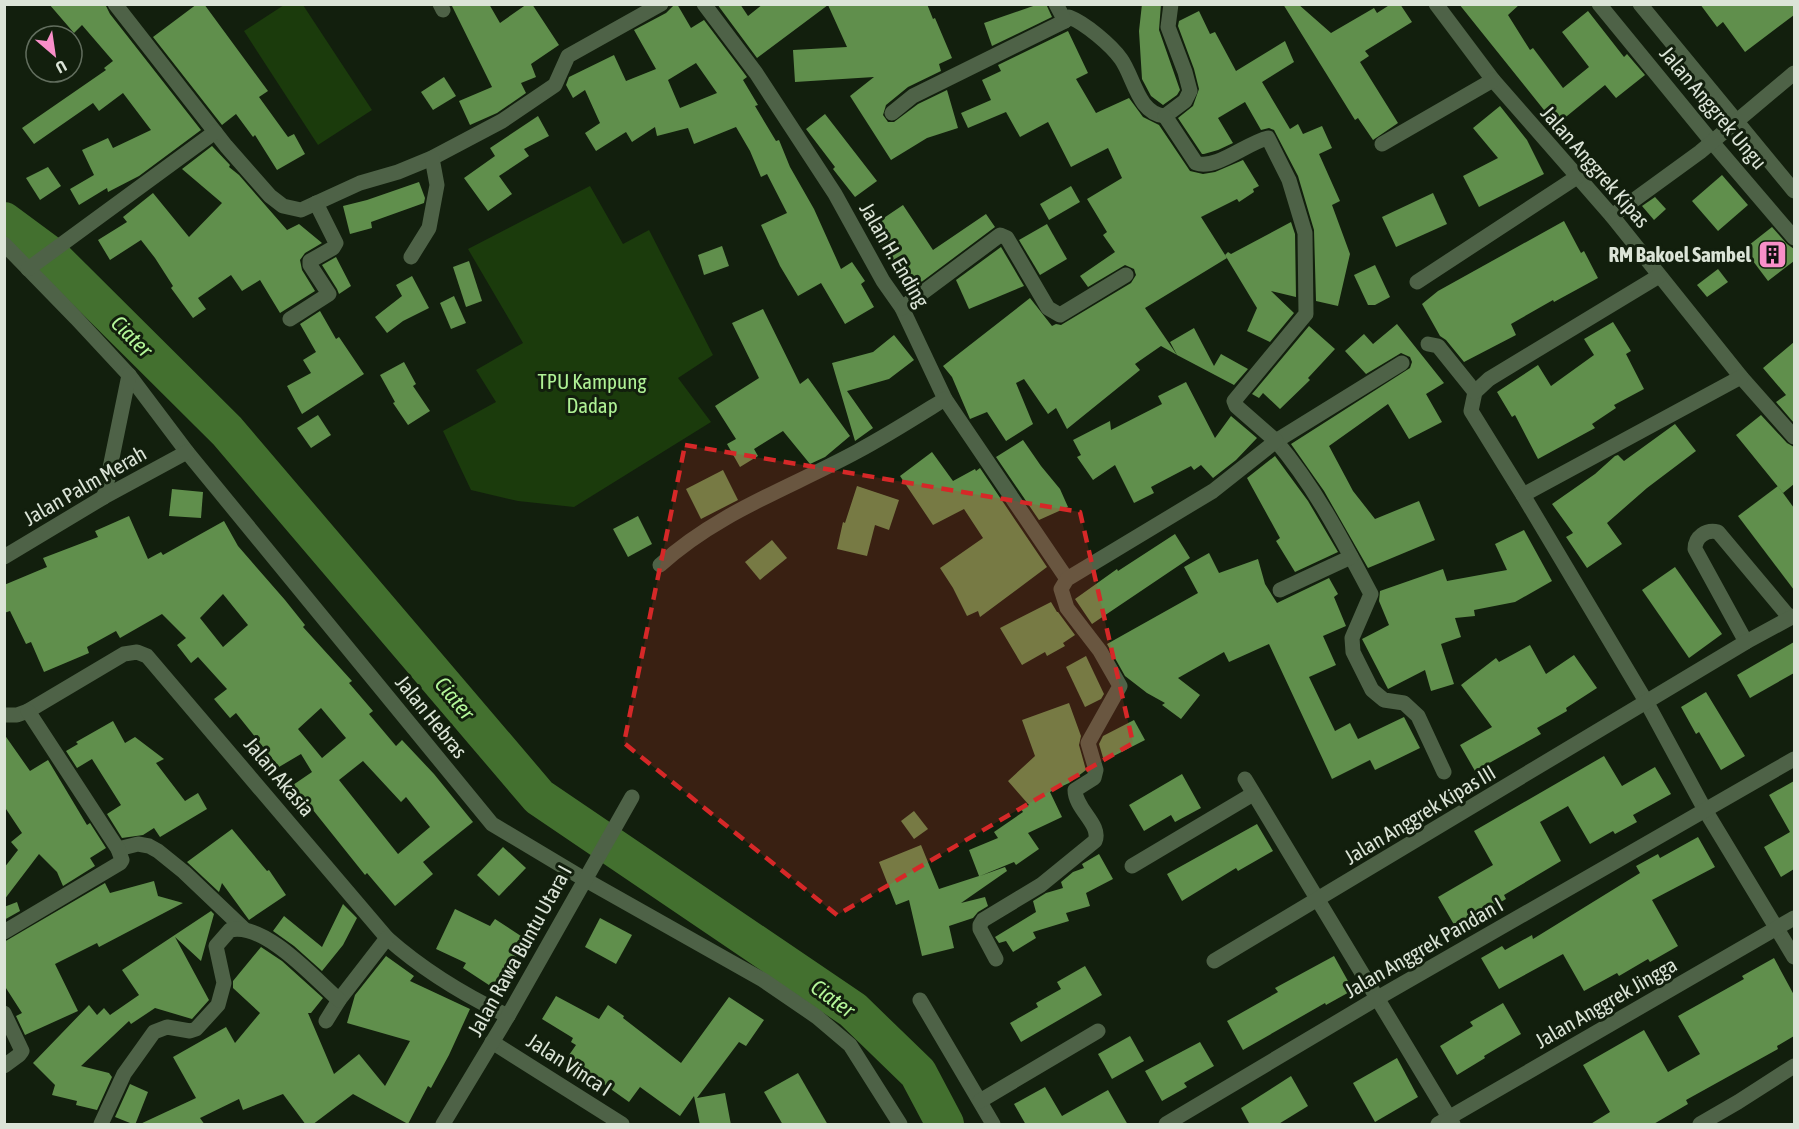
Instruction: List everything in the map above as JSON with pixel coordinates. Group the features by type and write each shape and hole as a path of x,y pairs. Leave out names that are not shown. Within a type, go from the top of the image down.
{"street":[{"path":"115,4 215,132 270,196 283,206 301,210 360,183 398,172 432,158 502,121 555,85 568,56 662,4"},
{"name":"Jalan H. Ending","path":"704,4 756,73 829,184 883,282 902,308 945,399 1067,579"},
{"path":"1056,4 1065,21"},
{"path":"892,113 914,96 1069,17 1098,36 1121,58 1147,108 1156,115 1165,116 1185,101 1190,91 1168,27 1171,4"},
{"name":"Jalan Anggrek Kipas","path":"1436,4 1493,80 1612,216 1741,377 1794,437"},
{"name":"Jalan Anggrek Ungu","path":"1599,4 1794,238"},
{"name":"Jalan Anggrek Ungu","path":"1640,4 1794,191"},
{"path":"1612,216 1712,142 1794,73"},
{"path":"1382,144 1493,80"},
{"path":"1165,116 1196,163 1202,165 1219,160 1268,138 1289,180 1305,233 1306,314 1234,401 1236,406 1276,441 1292,460 1337,530 1371,594 1352,638 1353,652 1372,690 1384,700 1404,703 1418,716 1444,772"},
{"path":"33,266 215,132"},
{"path":"411,257 429,228 437,184 432,158"},
{"path":"1416,282 1577,177"},
{"path":"290,319 329,294 310,265 310,261 333,248 336,243 316,203"},
{"path":"902,308 1000,235 1007,238 1048,308 1060,315 1126,275"},
{"name":"Jalan Hebras","path":"4,244 33,266 76,318 129,375 187,452 492,824 763,980 817,1017 850,1045 900,1125"},
{"path":"1659,276 1489,379 1475,392 1471,411 1647,703 1705,810 1794,957"},
{"path":"1428,344 1438,346 1475,392"},
{"path":"996,960 980,929 983,920 1041,885 1095,841 1098,836 1078,804 1075,790 1094,778 1096,770 1088,743 1120,686 1100,651 1067,608 1062,589 1067,579 1213,491 1276,441 1402,363"},
{"path":"104,497 129,375"},
{"path":"1523,495 1741,377"},
{"path":"660,565 683,544 759,498 858,451 945,399"},
{"name":"Jalan Palm Merah","path":"4,557 104,497 187,452"},
{"path":"1746,642 1695,549 1697,539 1703,534 1710,531 1718,532 1792,617"},
{"path":"1280,590 1351,557"},
{"name":"Jalan Anggrek Kipas III","path":"1215,962 1746,642 1792,617"},
{"name":"Jalan Akasia","path":"4,715 17,715 28,711 114,658 137,652 147,656 387,938 409,958 437,977 508,1016"},
{"path":"4,932 120,863 122,856 28,711"},
{"path":"1705,810 1794,759"},
{"path":"1245,779 1447,1122"},
{"path":"1132,866 1253,794"},
{"name":"Jalan Rawa Buntu Utara I","path":"443,1125 508,1016 632,797"},
{"name":"Jalan Anggrek Pandan I","path":"1166,1125 1376,999 1705,810"},
{"path":"118,849 138,844 158,851 184,872 244,929 272,940 339,1000"},
{"name":"Jalan Anggrek Jingga","path":"1447,1122 1794,918"},
{"path":"101,1125 124,1074 154,1032 167,1027 190,1031 196,1029 218,1005 224,984 216,946 230,930 244,929"},
{"path":"326,1021 339,1000 387,938"},
{"path":"920,1000 993,1125"},
{"path":"4,1013 22,1051 4,1066"},
{"path":"980,1101 1098,1031"},
{"name":"Jalan Vinca I","path":"492,1042 622,1125"},
{"path":"1700,1125 1794,1066"},
{"path":"1719,1125 1738,1102"}],"highlighted area":[{"path":"685,445 1080,512 1133,743 837,915 624,743"}],"green space":[{"path":"284,5 303,5 372,110 318,145 244,31"},
{"name":"TPU Kampung Dadap","path":"590,186 623,244 649,230 713,355 678,378 711,422 574,507 518,501 471,490 443,431 496,402 476,370 523,343 468,249"}],"building":[{"path":"49,4 105,4 110,14 201,130 139,176 108,192 107,188 79,205 70,189 94,175 82,150 108,138 113,148 151,130 123,93 99,111 93,103 34,144 22,128 106,70 104,68 113,61 84,27 84,24 66,24"},
{"path":"197,4 204,4 268,91 259,97 288,137 294,134 305,154 277,170 255,135 253,137 236,114 222,125 153,37"},
{"path":"451,4 489,4 500,23 527,4 532,4 559,45 531,64 536,77 521,83 526,93 497,113 470,125 459,101 492,87"},
{"path":"677,4 691,28 704,20 747,77 743,80 758,105 755,106 776,141 779,140 841,269 852,262 865,281 861,284 874,307 845,324 821,283 798,296 780,266 761,225 787,213 767,174 761,177 736,127 694,144 688,128 657,136 655,127 632,142 626,132 596,151 585,133 600,123 585,90 573,98 566,85 569,77 614,55 626,81 656,69 634,30 666,13","holes":["696,63 717,93 680,108 668,80"]},
{"path":"717,4 740,4 748,16 763,4 927,4 952,58 939,64 941,71 908,87 886,105 883,115 888,122 894,122 918,104 947,90 958,128 927,138 891,160 850,96 874,77 795,82 793,50 847,47 828,5 757,58"},
{"path":"1039,4 1046,4 1052,17 992,46 984,23"},
{"path":"1142,4 1161,4 1159,30 1180,90 1163,105 1151,96 1142,79 1139,31"},
{"path":"1283,4 1298,4 1331,33 1374,8 1377,13 1391,4 1400,4 1412,22 1365,51 1369,56 1360,62 1398,123 1373,140 1358,118 1355,120"},
{"path":"1459,4 1520,4 1508,15 1530,50 1533,48 1563,88 1589,67 1562,32 1588,11 1624,57 1627,54 1645,75 1616,98 1605,85 1556,125"},
{"path":"1700,4 1794,4 1794,15 1745,52 1723,22 1717,27"},
{"path":"1199,11 1210,34 1215,32 1236,71 1285,41 1294,62 1262,82 1290,129 1298,124 1303,134 1322,126 1332,148 1319,154 1340,201 1332,205 1350,254 1338,306 1316,301 1314,230 1298,176 1274,130 1269,128 1261,130 1245,102 1218,118 1233,143 1202,154 1178,118 1193,106 1199,89 1178,26 1179,21"},
{"path":"1068,31 1088,73 1076,79 1096,113 1129,98 1143,117 1159,125 1190,171 1203,174 1215,172 1243,160 1259,186 1239,202 1237,199 1201,217 1227,258 1145,308 1177,355 1161,346 1135,364 1140,370 1067,429 1056,408 1048,414 1024,379 1016,383 1033,424 1006,441 987,412 970,419 952,377 943,366 1030,298 1052,326 1061,325 1131,283 1136,275 1134,269 1125,265 1088,287 1080,276 1115,252 1103,235 1107,232 1087,199 1122,178 1108,148 1071,167 1048,122 1020,137 1006,112 968,128 961,113 991,100 982,80 1001,71 998,65"},
{"path":"444,77 456,96 433,110 421,92"},
{"path":"1500,106 1527,140 1544,174 1479,207 1463,176 1498,158 1473,128"},
{"path":"825,114 877,181 855,197 806,129"},
{"path":"538,116 549,136 524,149 529,156 499,176 512,194 488,211 464,178 495,156 490,148"},
{"path":"212,146 287,230 299,224 322,243 305,253 300,260 302,270 315,291 280,313 260,280 242,291 231,275 198,298 206,309 193,318 141,240 110,260 98,240 127,222 123,217 153,193 189,237 222,203 182,169"},
{"path":"48,167 61,186 40,200 26,178"},
{"path":"1722,175 1748,205 1718,231 1692,201"},
{"path":"419,182 425,198 424,203 371,222 372,228 350,234 343,206"},
{"path":"1071,186 1080,202 1049,220 1040,204"},
{"path":"1433,193 1447,224 1396,247 1382,217"},
{"path":"1655,197 1666,209 1654,220 1642,206"},
{"path":"903,205 933,250 986,214 995,227 908,292 897,275 899,273 869,228"},
{"path":"1564,221 1581,253 1584,251 1598,278 1511,324 1516,335 1464,362 1440,336 1422,304 1438,291"},
{"path":"1291,222 1295,234 1296,297 1271,291 1294,313 1270,342 1247,331 1257,308 1225,255"},
{"path":"1047,224 1067,259 1040,275 1019,240"},
{"name":"RM Bakoel Sambel","path":"1772,227 1794,249 1794,261 1768,281 1744,249"},
{"path":"722,246 729,266 704,275 698,255"},
{"path":"1001,247 1024,286 969,309 956,280"},
{"path":"336,257 351,286 339,294 322,265"},
{"path":"469,261 482,301 466,307 453,267"},
{"path":"1375,265 1390,297 1375,305 1368,305 1354,275"},
{"path":"1718,269 1728,282 1707,297 1697,285"},
{"path":"412,276 429,308 403,321 387,333 375,317 402,296 396,285"},
{"path":"454,296 466,323 451,329 440,303"},
{"path":"763,309 800,384 808,378 850,436 825,457 810,464 783,431 754,449 758,456 740,467 727,444 736,439 715,406 759,378 732,323"},
{"path":"320,311 336,339 339,337 364,374 302,414 287,386 311,373 303,360 316,352 300,324"},
{"path":"1613,322 1631,351 1626,354 1644,389 1614,405 1616,408 1592,424 1595,428 1538,459 1515,415 1512,417 1497,392 1538,365 1551,386 1594,355 1584,339"},
{"path":"1397,324 1444,383 1426,394 1442,422 1409,439 1388,404 1329,446 1353,491 1375,519 1419,501 1435,540 1368,568 1324,491 1291,444 1410,368 1412,362 1410,357 1401,353 1366,374 1345,351 1364,334 1373,344"},
{"path":"1309,326 1335,349 1308,378 1310,380 1280,409 1263,393 1259,398 1252,394"},
{"path":"1194,328 1214,366 1221,354 1248,369 1234,385 1177,355 1170,342"},
{"path":"894,335 914,360 889,379 847,391 873,428 855,441 832,363 873,352"},
{"path":"1794,342 1794,423 1776,402 1786,395 1763,368"},
{"path":"404,362 416,384 413,386 430,411 408,425 393,403 395,402 380,375"},
{"path":"1186,382 1215,438 1231,416 1257,438 1236,460 1213,478 1201,465 1194,470 1191,466 1151,487 1154,493 1134,503 1115,465 1093,480 1077,457 1081,455 1073,440 1110,421 1111,430 1162,404 1158,396"},
{"path":"318,415 331,435 311,448 297,428"},
{"path":"1761,415 1787,443 1794,447 1794,484 1783,493 1736,435"},
{"path":"1675,424 1696,451 1647,488 1607,523 1622,544 1587,568 1566,537 1573,533 1552,504 1595,474 1615,456 1618,455 1624,461"},
{"path":"1023,440 1060,489 1068,507 1039,520 996,457"},
{"path":"932,452 953,481 980,468 1047,567 980,617 978,611 967,616 940,568 983,538 964,509 933,525 900,476"},
{"path":"1275,456 1308,501 1338,552 1295,572 1276,541 1280,538 1247,478"},
{"path":"723,470 738,500 701,519 686,489"},
{"path":"857,486 899,500 889,530 875,525 867,556 837,549 843,522 845,523"},
{"path":"1778,486 1794,508 1794,590 1738,516"},
{"path":"172,489 203,492 201,518 169,516"},
{"path":"129,516 148,559 161,552 163,555 224,521 238,546 285,600 305,625 303,627 352,681 349,683 373,711 369,714 396,746 402,740 434,774 473,822 423,862 433,874 395,906 367,873 365,875 293,785 312,772 301,754 279,767 236,713 230,718 214,699 227,689 198,657 191,663 177,645 186,638 162,614 120,638 116,631 87,647 89,653 44,672 31,642 26,644 10,611 4,613 4,585 47,567 43,558 98,537 95,531","holes":["223,594 248,625 223,647 200,618","321,708 346,738 322,758 298,729","363,761 401,802 406,797 430,827 398,854 339,780"]},
{"path":"638,516 652,544 628,557 613,529"},
{"path":"1524,530 1552,581 1515,602 1474,610 1475,616 1455,618 1461,637 1441,644 1454,684 1431,691 1425,670 1388,689 1362,639 1389,625 1379,601 1380,591 1443,569 1447,581 1507,570 1495,544"},
{"path":"1175,534 1190,558 1092,624 1075,599 1117,569 1118,571"},
{"path":"772,540 787,558 760,580 745,562"},
{"path":"1209,553 1219,573 1258,559 1265,584 1277,603 1329,578 1338,594 1334,597 1346,626 1323,636 1336,665 1309,677 1335,731 1350,723 1358,739 1404,717 1420,748 1375,770 1370,760 1332,779 1269,644 1229,662 1224,652 1178,678 1200,695 1181,719 1162,705 1165,703 1125,676 1107,644 1198,593 1184,567"},
{"path":"1675,567 1722,634 1689,658 1642,590"},
{"path":"1051,602 1075,635 1063,643 1065,646 1047,656 1045,652 1022,665 1000,628"},
{"path":"1794,642 1794,673 1750,698 1737,675"},
{"path":"1530,645 1546,674 1574,655 1597,688 1566,708 1567,711 1537,728 1541,734 1475,771 1460,745 1492,727 1461,685 1496,658 1499,662"},
{"path":"1086,656 1104,694 1101,699 1085,707 1066,667"},
{"path":"1706,692 1745,756 1721,770 1699,732 1696,734 1681,707"},
{"path":"1069,703 1081,736 1079,745 1086,770 1069,783 1050,792 1062,817 1028,833 1039,849 1016,865 1014,862 980,876 1005,867 1007,871 961,903 985,897 988,906 973,918 949,926 954,948 922,956 909,900 896,905 879,862 921,845 939,889 979,876 969,850 998,838 994,832 1023,812 1021,809 1029,805 1008,781 1035,756 1022,720"},
{"path":"1134,720 1145,740 1104,761 1099,744 1103,736"},
{"path":"113,721 125,743 135,737 164,759 156,763 185,801 198,793 207,809 160,837 154,828 143,835 122,838 107,814 121,805 92,759 77,768 66,751 78,744 76,742"},
{"path":"4,734 30,771 48,760 87,825 90,823 106,848 90,858 95,866 63,886 57,872 39,854 4,900 4,868 18,850 11,842 22,833 4,806"},
{"path":"1604,756 1622,786 1655,767 1671,794 1633,815 1637,822 1615,834 1613,831 1590,844 1568,806 1540,822 1561,861 1504,895 1506,899 1456,928 1438,897 1493,865 1474,831"},
{"path":"1182,774 1201,808 1175,822 1171,815 1144,831 1129,805"},
{"path":"1794,781 1794,869 1781,877 1764,847 1790,832 1769,795"},
{"path":"914,811 928,829 914,839 901,821"},
{"path":"1257,824 1273,851 1238,871 1236,868 1182,901 1167,874"},
{"path":"232,829 267,871 269,870 286,895 249,920 222,883 219,892 187,862"},
{"path":"1698,837 1715,867 1652,900 1678,946 1650,962 1648,959 1619,976 1617,973 1584,991 1563,954 1499,989 1481,958 1502,946 1505,950 1532,935 1533,939 1640,873 1636,866 1658,854 1660,858"},
{"path":"503,847 526,868 499,896 477,875"},
{"path":"1099,854 1113,879 1086,893 1090,906 1066,913 1069,921 1033,932 1036,938 1013,952 1006,941 999,943 995,937 1036,912 1033,901 1046,893 1063,888 1061,882 1073,872 1084,868 1082,864"},
{"path":"154,881 158,896 183,903 99,947 97,943 55,964 78,1011 25,1035 16,1016 22,1013 4,985 4,942 105,883 110,893"},
{"path":"17,902 20,911 4,920 4,907"},
{"path":"343,904 357,918 343,945 322,971 273,931 284,916 322,947"},
{"path":"455,909 490,926 495,919 527,940 495,989 463,968 466,963 436,949"},
{"path":"211,911 214,914 201,961 175,937 209,1000 192,1019 155,1008 131,1024 129,1021 81,1066 109,1073 112,1077 97,1110 76,1105 77,1101 52,1095 55,1085 33,1063 89,1005 97,1015 104,1008 110,1015 139,995 122,970"},
{"path":"600,918 632,935 616,964 585,947"},
{"path":"261,947 282,961 323,998 311,1013 308,1013 334,1074 359,1054 385,1086 410,1041 347,1023 355,995 386,956 414,976 410,981 470,1009 449,1055 431,1088 428,1086 408,1124 353,1094 312,1125 306,1125 283,1094 243,1110 239,1099 200,1118 205,1125 138,1125 196,1098 173,1057 226,1027 235,1043 260,1013 233,988 233,981"},
{"path":"1334,956 1353,990 1326,1005 1325,1003 1243,1050 1227,1021 1278,992 1275,988"},
{"path":"1774,958 1794,995 1794,1036 1777,1046 1778,1049 1686,1100 1688,1104 1652,1125 1589,1125 1610,1112 1583,1065 1644,1030 1668,1072 1700,1054 1678,1016 1744,979 1742,976"},
{"path":"1085,966 1102,995 1021,1042 1010,1023 1038,1007 1036,1003 1061,989 1057,982"},
{"path":"556,996 599,1019 608,1005 681,1063 729,997 764,1020 746,1046 739,1042 697,1098 725,1093 731,1125 700,1125 694,1096 680,1116 640,1087 629,1102 567,1058 576,1045 571,1042 573,1038 542,1019"},
{"path":"1503,1003 1521,1034 1457,1075 1440,1046 1473,1026 1470,1022"},
{"path":"1130,1036 1144,1061 1112,1079 1098,1054"},
{"path":"1200,1042 1214,1066 1184,1083 1187,1087 1162,1101 1145,1071"},
{"path":"1397,1058 1418,1097 1375,1122 1353,1083"},
{"path":"798,1073 828,1125 783,1125 764,1092"},
{"path":"1291,1076 1308,1106 1277,1125 1250,1125 1241,1108"},
{"path":"130,1084 148,1092 135,1125 115,1117"},
{"path":"1045,1087 1062,1116 1108,1090 1128,1125 1026,1125 1014,1104"}],"waterway":[{"name":"Ciater","path":"4,221 50,255 227,431 539,797 853,1010 918,1073 945,1124"}],"place":[{"name":"RM Bakoel Sambel","path":"1772,255"}]}
